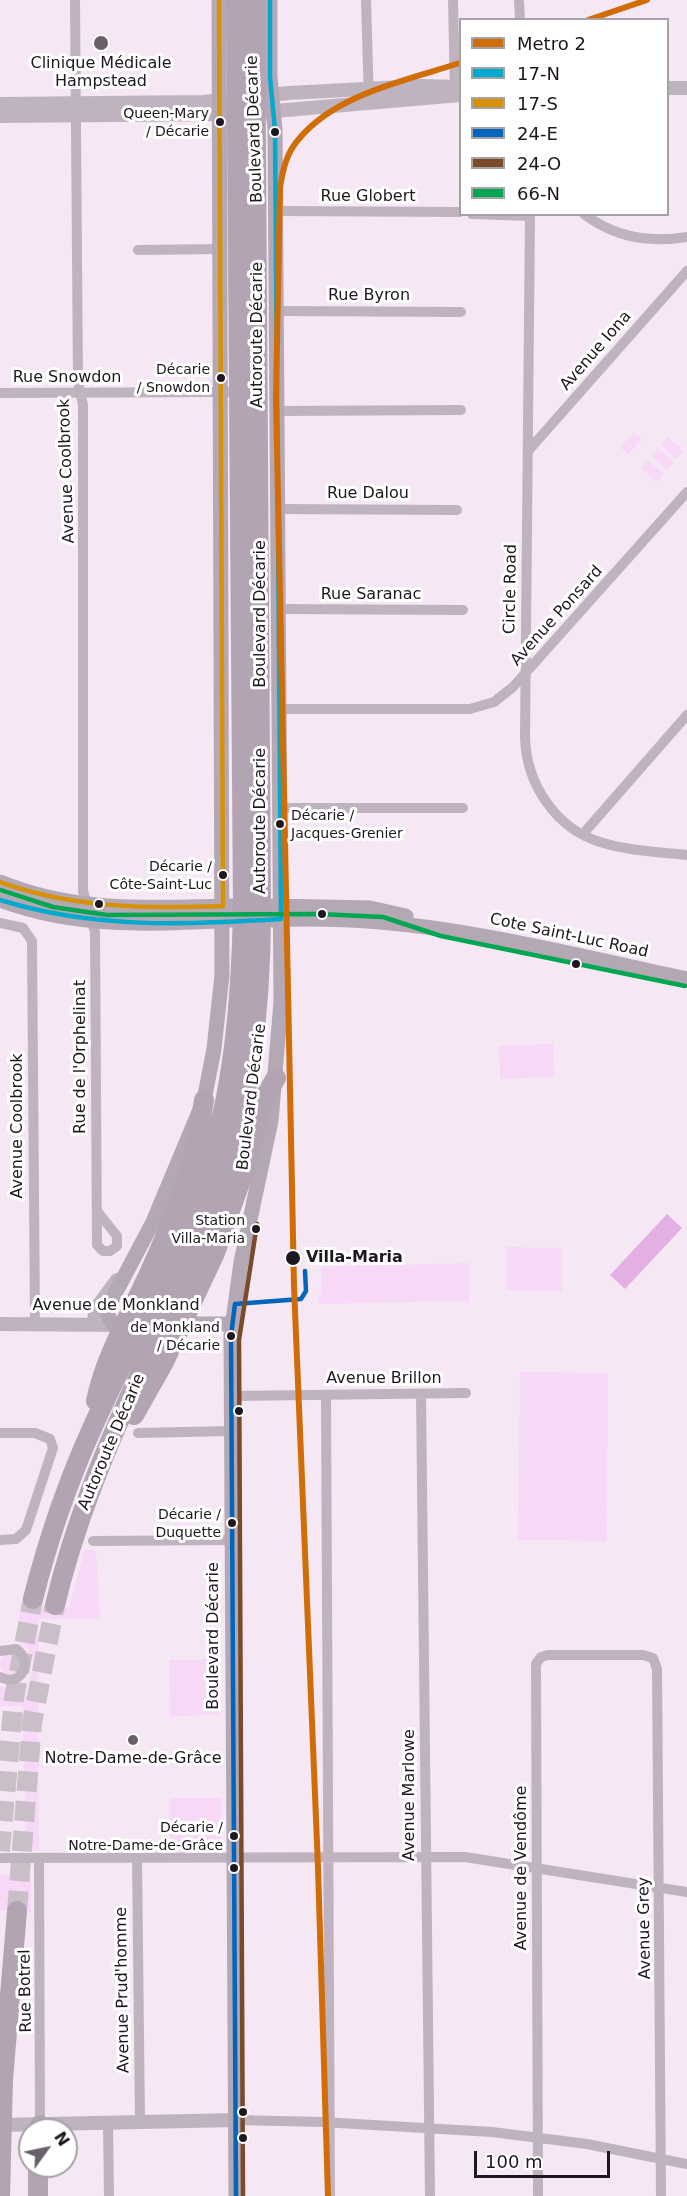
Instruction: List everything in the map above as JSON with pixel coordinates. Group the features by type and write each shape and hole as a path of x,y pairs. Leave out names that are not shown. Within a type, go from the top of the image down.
{"highway":[{"name":"Autoroute Décarie","path":"33,1599 62,1502 87,1439 177,1251 204,1182 231,1077 239,1017 243,909 236,0"},
{"name":"Autoroute Décarie","path":"55,1605 85,1501 129,1399 189,1272 213,1211 241,1118 255,1043 261,934 255,0"},
{"path":"85,1501 164,1362 201,1286 234,1201 262,1101 276,1078"},
{"path":"87,1439 100,1381 183,1193 198,1147 204,1100"},
{"path":"0,2196 3,2080 17,1911"},
{"path":"38,2178 38,2196"}],"main road":[{"path":"114,1325 108,1316 108,1307 153,1222 204,1100 220,1006 227,913 221,249 222,98 219,0"},
{"name":"Boulevard Décarie","path":"236,2196 231,1431 233,1324 242,1262 268,1143 276,1078 281,1002 277,913 280,808 278,411 274,391 277,311 276,211 269,95 270,0"},
{"name":"Cote Saint-Luc Road","path":"0,882 41,896 86,905 122,908 227,913 384,910 443,928 687,979"},
{"name":"Cote Saint-Luc Road","path":"0,900 42,914 92,922 126,924 227,913"},
{"name":"Avenue de Monkland","path":"114,1325 233,1324"}],"street":[{"name":"Avenue Coolbrook","path":"75,0 78,382 84,414 83,891 86,905"},
{"path":"366,0 368,96"},
{"path":"0,116 203,102 222,98 269,95 368,96 458,91 453,0"},
{"path":"519,0 520,18"},
{"path":"669,88 687,88"},
{"path":"0,104 76,110 222,115 271,112 368,96"},
{"name":"Rue Globert","path":"276,211 459,212"},
{"name":"Circle Road","path":"530,216 525,747 531,776 550,807 583,834 618,847 687,855"},
{"path":"587,216 605,227 634,237 664,240 687,237"},
{"path":"138,250 221,249"},
{"name":"Avenue Iona","path":"528,451 687,270"},
{"name":"Rue Byron","path":"277,311 460,312"},
{"name":"Rue Snowdon","path":"0,393 274,391"},
{"path":"278,411 461,410"},
{"name":"Avenue Ponsard","path":"279,708 470,709 499,699 526,674 687,492"},
{"name":"Rue Dalou","path":"278,509 457,510"},
{"name":"Rue Saranac","path":"279,609 463,610"},
{"path":"583,834 687,715"},
{"path":"280,808 463,808"},
{"name":"Rue de l'Orphelinat","path":"86,905 95,932 97,1211"},
{"name":"Avenue Coolbrook","path":"0,923 27,931 32,941 35,1323"},
{"path":"94,1325 95,1310 134,1257"},
{"name":"Avenue de Monkland","path":"0,1324 114,1325"},
{"name":"Avenue Brillon","path":"231,1396 466,1393"},
{"name":"Avenue Marlowe","path":"421,1394 430,2196"},
{"path":"326,1395 330,2196"},
{"path":"138,1433 231,1431"},
{"path":"0,1433 40,1433 50,1439 53,1446 50,1463 27,1530 19,1537 0,1540"},
{"path":"93,1541 232,1540"},
{"path":"0,1651 9,1648 17,1650 26,1664 18,1678 7,1680 0,1677"},
{"name":"Avenue de Vendôme","path":"538,2196 537,1662 548,1655 647,1655 655,1660"},
{"name":"Avenue Grey","path":"655,1660 661,2196"},
{"path":"0,1858 477,1857 687,1892"},
{"name":"Rue Botrel","path":"37,2118 39,1858"},
{"name":"Avenue Prud'homme","path":"137,1858 140,2122"},
{"path":"78,2124 236,2120 330,2122 429,2128 538,2138 687,2164"},
{"path":"108,2122 109,2196"},
{"path":"0,2126 18,2126"}],"shaded area":[{"path":"634,432 642,439 628,455 620,447"},
{"path":"668,437 684,451 676,459 661,445"},
{"path":"658,448 674,462 667,470 651,456"},
{"path":"648,460 664,474 657,482 641,468"},
{"path":"553,1044 554,1077 500,1079 499,1046"},
{"path":"667,1214 682,1228 625,1289 610,1275"},
{"path":"506,1247 562,1248 562,1291 506,1290"},
{"path":"469,1263 469,1301 318,1304 321,1290 321,1267"},
{"path":"520,1372 608,1373 607,1541 518,1540"},
{"path":"85,1550 96,1550 100,1619 38,1619 39,1851 26,1851 22,1706 0,1706 0,1686 11,1688 24,1684 26,1696 35,1695 35,1684 29,1679 33,1668 32,1657 22,1644 16,1641 21,1605 30,1606 34,1603 69,1608"},
{"path":"10,1654 17,1657 20,1664 17,1671 10,1674 3,1671 0,1664 3,1657"},
{"path":"219,1659 219,1714 170,1717 169,1660"},
{"path":"170,1798 222,1798 221,1848 169,1850"},
{"path":"0,1875 31,1875 31,1913 0,1910"}],"tunnel":[{"path":"0,1851 14,1698 33,1599"},
{"path":"17,1911 32,1723 55,1605"}],"metro line":[{"name":"2","path":"594,18 647,0"},
{"name":"2","path":"328,2196 318,1867 294,1286 276,397 280,187 282,174 294,145 313,124 331,111 373,91 459,63"}],"transit line":[{"name":"17-S","path":"0,882 27,891 82,902 138,907 223,906 219,0"},
{"name":"17-N","path":"0,900 70,916 139,923 210,923 281,919 275,130 270,77 270,0"},
{"name":"66-N","path":"0,890 53,907 107,915 319,914 383,917 441,936 685,986"},
{"name":"24-O","path":"243,2196 239,1340 257,1224"},
{"name":"24-E","path":"236,2196 231,1336 235,1304 301,1299 306,1291 305,1271"}],"place":[{"name":"Clinique Médicale Hampstead","path":"101,43"},
{"name":"Queen-Mary / Décarie","path":"220,122"},
{"name":"Décarie / Snowdon","path":"221,378"},
{"name":"Décarie / Jacques-Grenier","path":"280,824"},
{"name":"Décarie / Côte-Saint-Luc","path":"223,875"},
{"name":"Station Villa-Maria","path":"256,1229"},
{"name":"Villa-Maria","path":"293,1258"},
{"name":"de Monkland / Décarie","path":"231,1336"},
{"name":"Décarie / Duquette","path":"232,1523"},
{"name":"Notre-Dame-de-Grâce","path":"133,1740"},
{"name":"Décarie / Notre-Dame-de-Grâce","path":"234,1836"}]}
